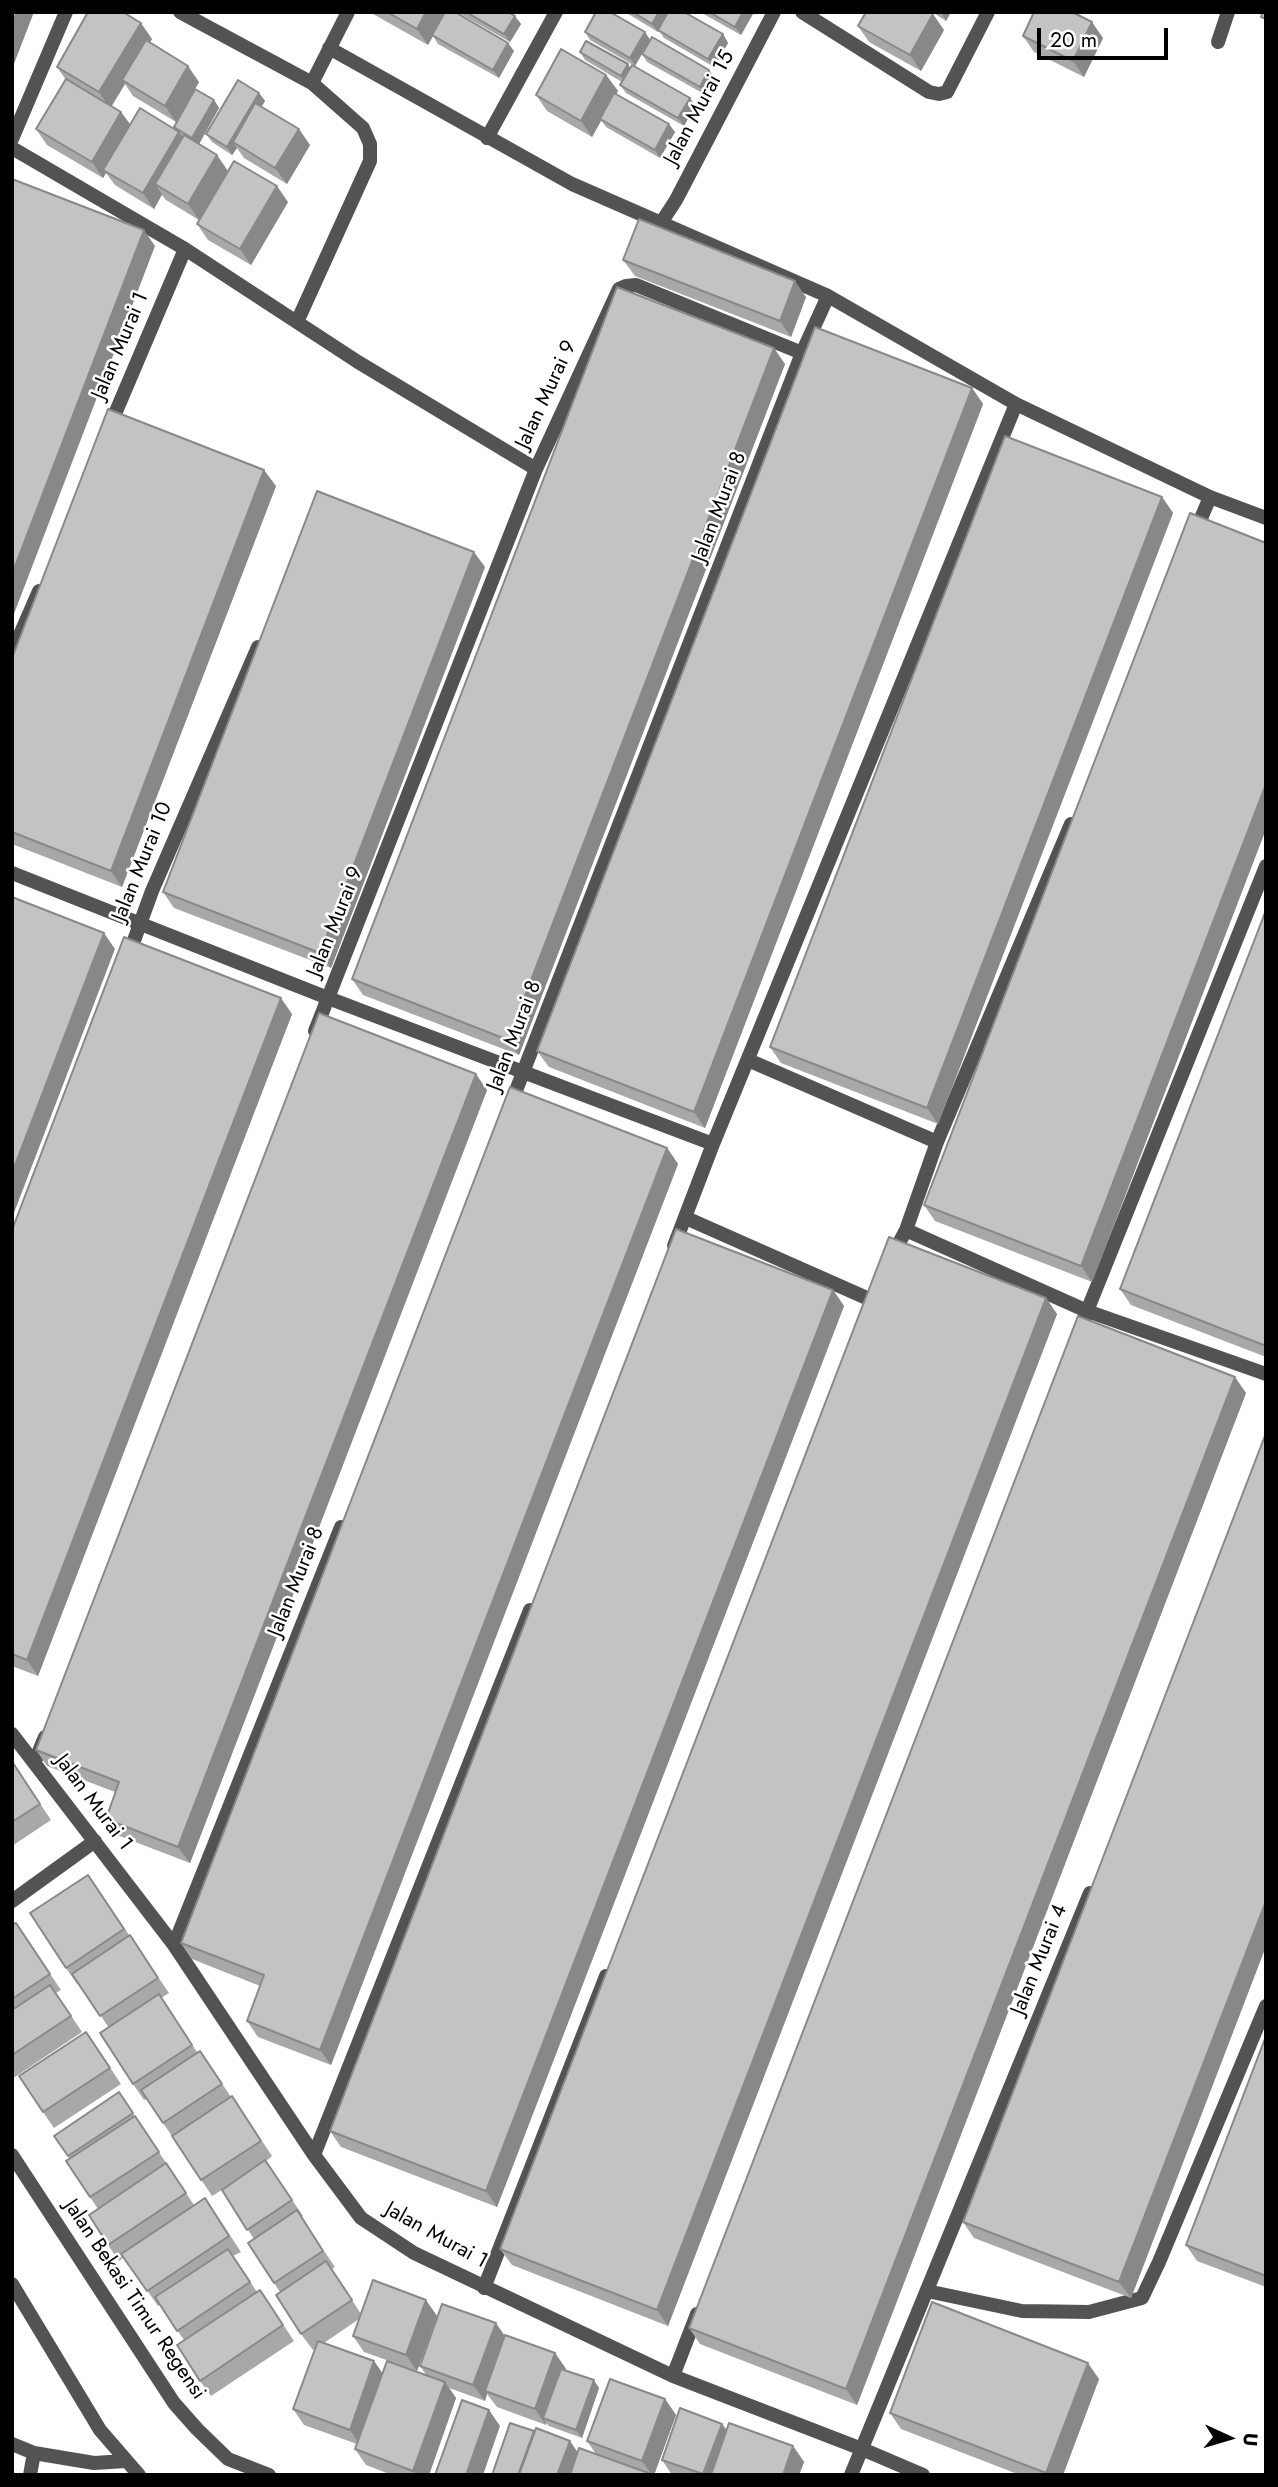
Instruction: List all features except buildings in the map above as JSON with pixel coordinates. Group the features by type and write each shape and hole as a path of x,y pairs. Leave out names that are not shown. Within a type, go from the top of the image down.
{"street":[{"path":"12,139 66,12"},
{"path":"180,12 312,83 363,128 370,144 370,161 296,323"},
{"path":"312,83 348,12"},
{"path":"487,138 556,12"},
{"name":"Jalan Murai 15","path":"661,223 676,200 774,12"},
{"path":"802,12 929,92 939,94 947,92 988,12"},
{"path":"1218,43 1228,12"},
{"path":"329,48 572,184 828,296 1016,404 1210,497 1266,518"},
{"path":"12,148 186,249 296,323 536,469"},
{"name":"Jalan Murai 1","path":"104,438 186,249"},
{"name":"Jalan Murai 9","path":"309,1048 536,469 619,289 636,285 802,353"},
{"name":"Jalan Murai 8","path":"505,1118 802,353 828,296"},
{"path":"670,1256 713,1144 1016,404"},
{"path":"1188,547 1210,497"},
{"path":"12,653 45,577"},
{"name":"Jalan Murai 10","path":"123,970 152,891 266,629"},
{"path":"686,1218 873,1293 906,1230 937,1142 1076,813"},
{"path":"1072,1350 1266,866"},
{"path":"12,873 328,998 713,1144"},
{"path":"748,1060 937,1142"},
{"path":"906,1230 1087,1311 1266,1374"},
{"name":"Jalan Murai 8","path":"174,1945 346,1516"},
{"path":"314,2155 538,1590"},
{"path":"35,1761 50,1724"},
{"name":"Jalan Murai 1","path":"12,1734 174,1945 314,2155 361,2218 414,2253 673,2376 923,2475"},
{"path":"12,1900 95,1840"},
{"name":"Jalan Murai 4","path":"851,2475 1094,1882"},
{"path":"484,2288 613,1956"},
{"path":"927,2291 1021,2311 1089,2312 1142,2298 1266,2006"},
{"name":"Jalan Bekasi Timur Regensi","path":"12,2155 174,2403 228,2459 270,2475"},
{"path":"12,2284 100,2430 139,2475"},
{"path":"673,2376 704,2296"},
{"path":"12,2444 34,2453 94,2463 126,2461"},
{"path":"30,2475 34,2453"}]}
